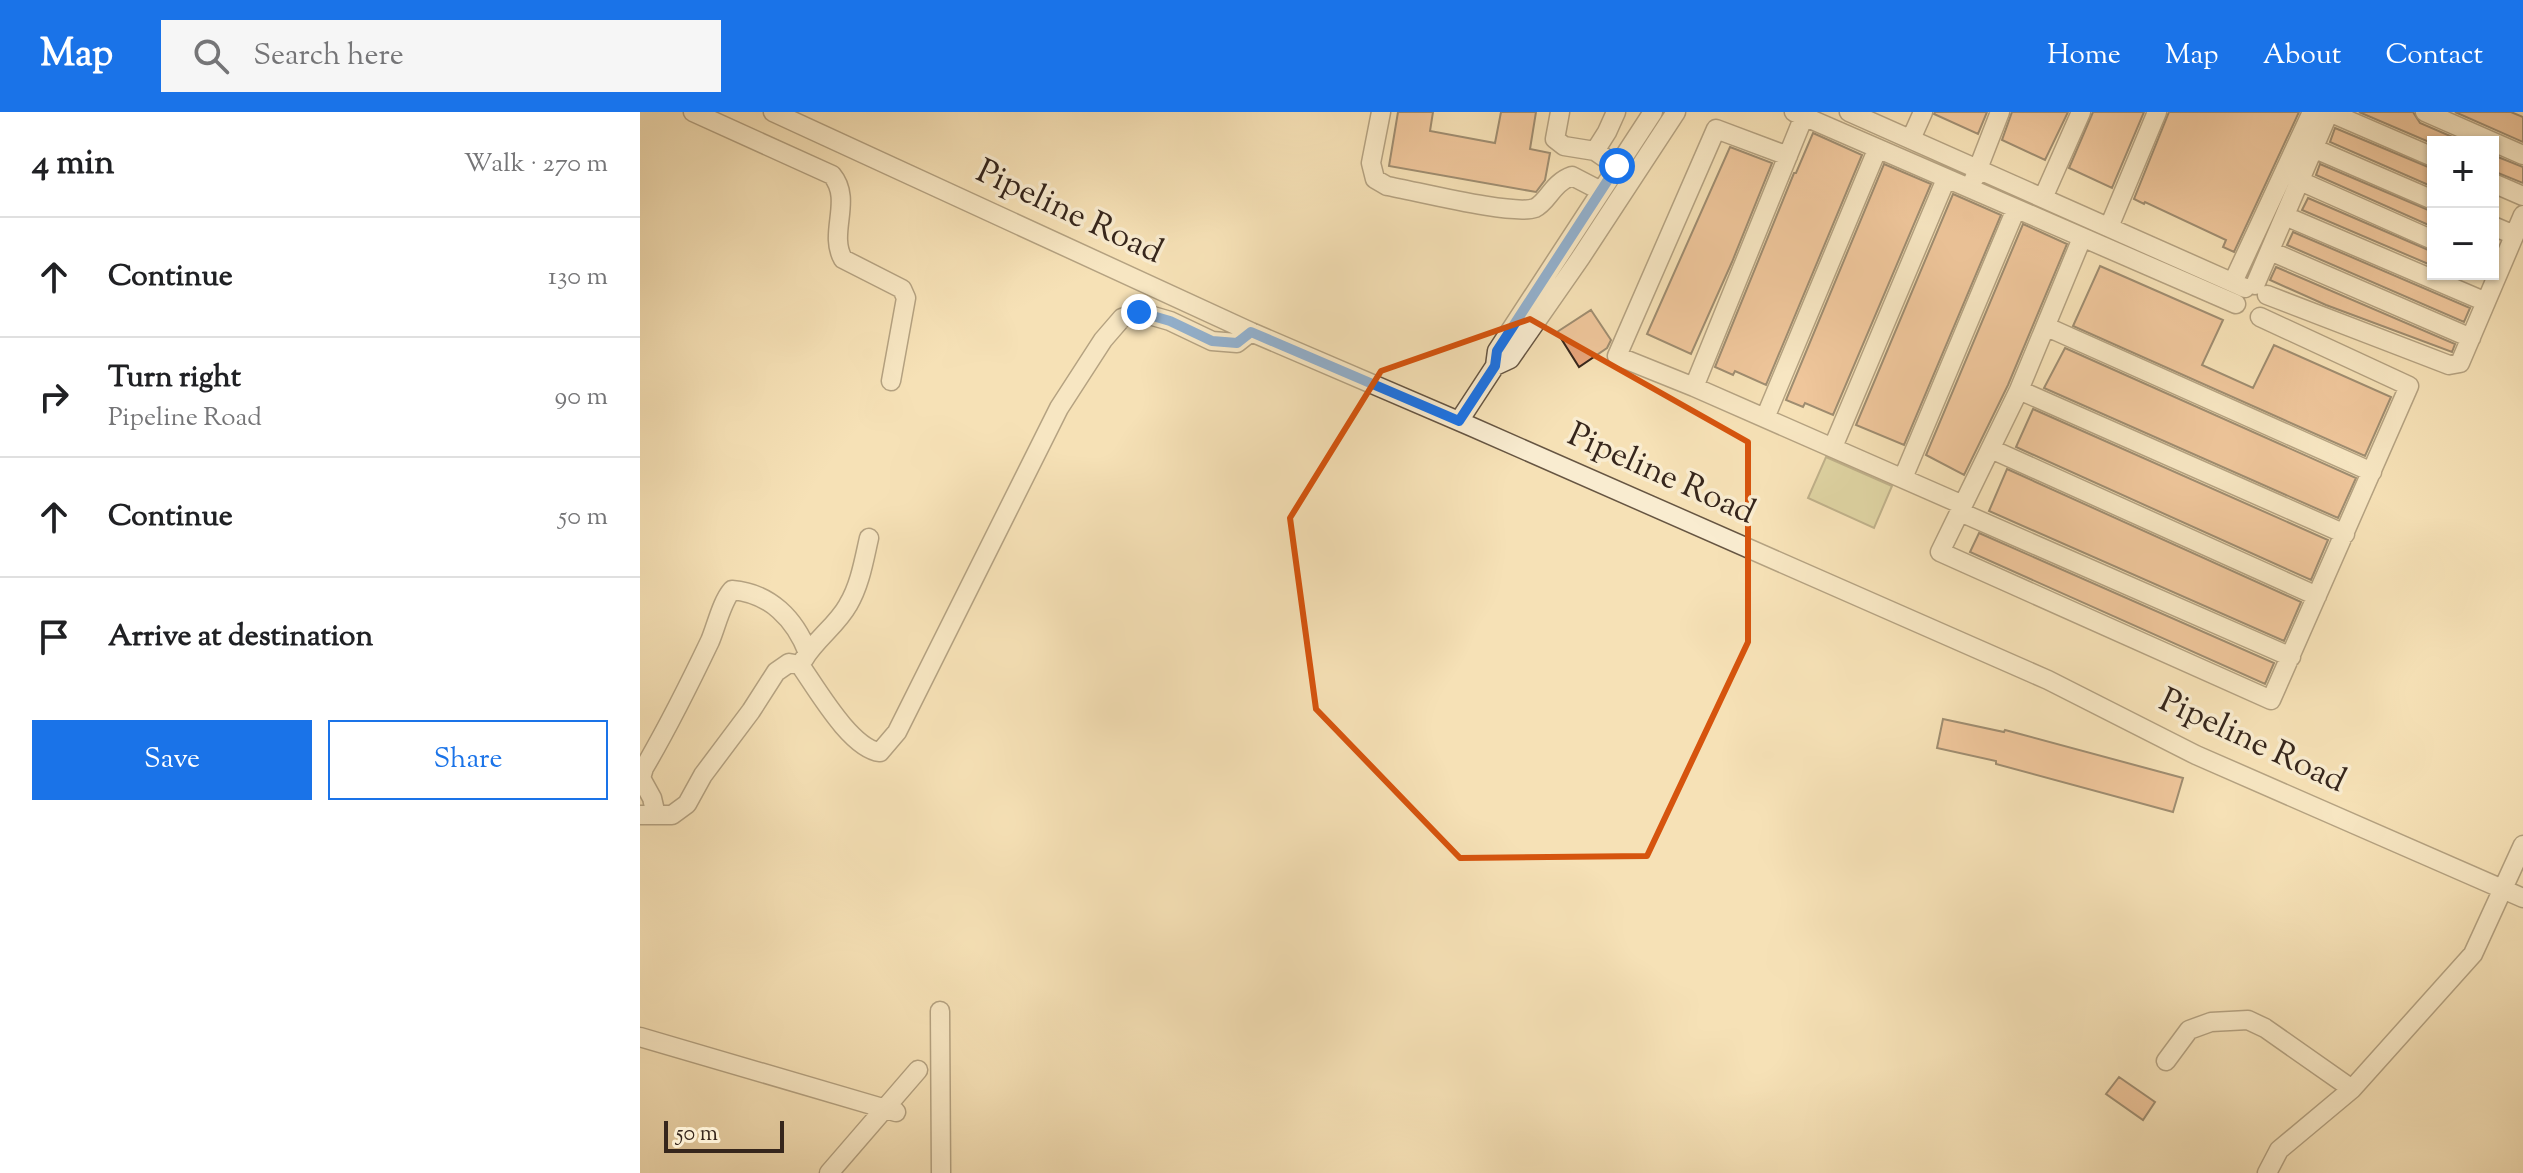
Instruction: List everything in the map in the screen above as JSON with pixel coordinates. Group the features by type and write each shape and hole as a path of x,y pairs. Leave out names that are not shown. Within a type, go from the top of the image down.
{"street":[{"path":"693,112 832,175 838,182 841,197 837,241 843,259 902,289 906,298 891,381"},
{"name":"Pipeline Road","path":"773,112 1251,332 2048,680 2196,755 2523,898"},
{"path":"1381,112 1371,163 1375,179 1387,186 1525,210 1538,207 1561,180 1572,176 1601,191"},
{"path":"1560,112 1555,139 1564,146 1595,151 1617,166"},
{"path":"1595,151 1616,112"},
{"path":"1459,421 1495,366 1497,351 1653,112"},
{"path":"1495,366 1510,359 1676,112"},
{"path":"1849,112 2247,291 2268,308 2260,317"},
{"path":"1911,139 1923,112"},
{"path":"1969,189 2000,112"},
{"path":"2043,198 2081,112"},
{"path":"2109,227 2157,112"},
{"path":"2247,291 2312,112"},
{"path":"2082,238 2019,390 1940,552 2271,700 2409,386 2260,317 2247,318 2238,310 2270,251 2329,112 2427,154"},
{"path":"2425,112 2523,155"},
{"path":"1694,387 1788,156 1799,114 2082,238 2247,291 2449,365 2460,363 2492,280"},
{"path":"1788,156 1716,129 1617,356 1903,478 1961,508 2291,657"},
{"path":"2313,148 2427,197"},
{"path":"1765,418 1877,150"},
{"path":"1833,447 1946,179"},
{"path":"2300,181 2427,237"},
{"path":"2499,186 2523,196"},
{"path":"1903,478 2016,209"},
{"path":"2499,262 2523,215"},
{"path":"2285,216 2486,302"},
{"path":"2499,229 2514,235"},
{"path":"1564,246 1581,257"},
{"path":"2270,251 2471,338"},
{"path":"869,538 848,606 804,659 789,663 776,672 703,775 687,804 672,815 648,815 652,798 641,778 644,768 675,716 732,590 777,606 793,623 804,659 850,735 871,751 880,752 897,732 1059,408 1103,340 1122,318 1139,312 1170,321 1212,341 1237,343 1251,332"},
{"path":"2047,327 2372,472"},
{"path":"2019,390 2345,534"},
{"path":"1991,449 2317,596"},
{"path":"2267,1173 2279,1150 2352,1089 2473,954 2523,845"},
{"path":"940,1011 941,1173"},
{"path":"2166,1061 2189,1030 2211,1022 2248,1020 2265,1028 2352,1089"},
{"path":"640,1037 890,1111"},
{"path":"829,1173 890,1111 918,1070"}],"highlighted area":[{"path":"1530,319 1748,442 1748,642 1647,856 1460,858 1316,709 1290,518 1381,371"}],"shaded area":[{"path":"1826,457 1892,486 1874,528 1808,498"}],"building":[{"path":"1398,112 1433,112 1430,131 1495,143 1501,112 1536,112 1530,149 1550,153 1545,180 1536,192 1389,166"},
{"path":"1935,112 1987,112 1978,134"},
{"path":"2012,112 2068,112 2045,160 2002,140"},
{"path":"2093,112 2144,112 2112,188 2069,168"},
{"path":"2169,112 2299,112 2234,252 2223,247 2226,240 2134,199"},
{"path":"2359,112 2413,112 2420,123 2450,136 2427,136 2427,141"},
{"path":"2455,112 2511,112 2523,117 2523,142"},
{"path":"2335,128 2427,166 2427,184 2330,142"},
{"path":"1813,133 1862,155 1766,385 1735,371 1733,375 1715,367"},
{"path":"1730,147 1772,163 1691,354 1647,334"},
{"path":"2499,157 2523,167 2523,183 2499,173"},
{"path":"1884,164 1931,184 1833,415 1805,403 1803,407 1786,400"},
{"path":"2320,164 2427,209 2427,224 2316,175"},
{"path":"1953,194 2001,215 1904,445 1856,425"},
{"path":"2308,198 2427,249 2427,263 2302,210"},
{"path":"2023,224 2067,244 2008,385 1964,475 1926,455"},
{"path":"2293,232 2470,308 2464,322 2287,245"},
{"path":"2100,266 2223,320 2202,365 2253,388 2274,345 2391,397 2365,456 2073,326"},
{"path":"2276,267 2455,344 2452,352 2326,305 2270,280"},
{"path":"1591,310 1611,340 1607,348 1579,367 1557,332"},
{"path":"2065,348 2356,478 2338,518 2044,388"},
{"path":"2033,409 2328,540 2311,580 2016,447"},
{"path":"2007,469 2301,602 2284,641 1989,511"},
{"path":"1979,533 2274,663 2265,684 1970,552"},
{"path":"1943,719 2005,730 2183,778 2173,812 1996,764 1996,761 1937,748"},
{"path":"2119,1077 2155,1102 2143,1120 2106,1094"}],"route":[{"path":"1139,312 1170,321 1212,341 1237,343 1251,332 1459,421 1495,366 1497,351 1617,166"}]}
